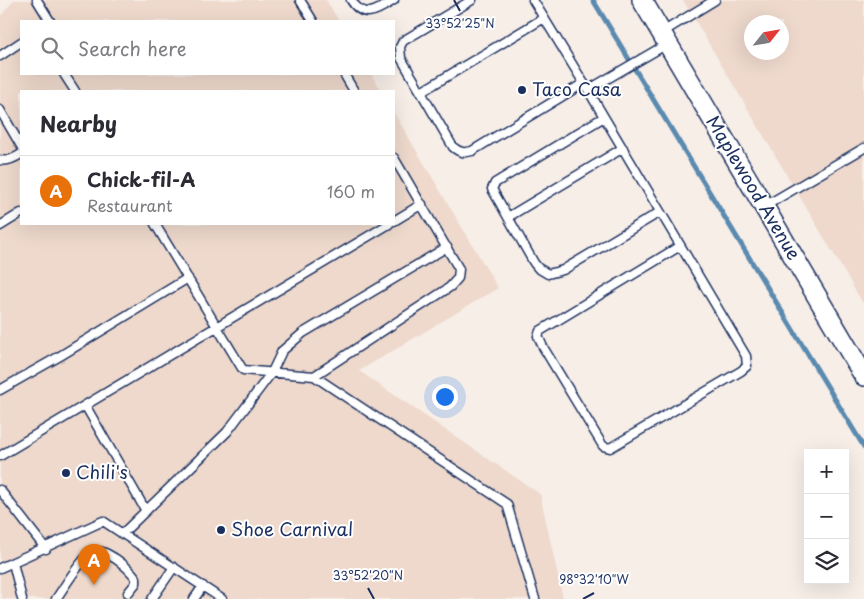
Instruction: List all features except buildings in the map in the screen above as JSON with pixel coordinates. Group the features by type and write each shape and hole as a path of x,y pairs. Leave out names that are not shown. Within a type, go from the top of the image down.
{"street":[{"name":"Maplewood Avenue","path":"642,0 864,376"}],"lane":[{"path":"37,0 49,20"},
{"path":"300,0 312,20"},
{"path":"351,0 361,11 368,12 377,10 394,0"},
{"path":"472,0 403,41 400,46 401,58 453,147 463,153 472,151 586,87 664,38 716,0"},
{"path":"533,0 746,356 747,366 610,448 604,446 538,336 540,331 680,246"},
{"path":"421,92 544,18"},
{"path":"0,56 20,43"},
{"path":"65,75 74,90"},
{"path":"345,75 353,90"},
{"path":"0,110 20,144"},
{"path":"604,117 495,183 492,189 534,263 548,274 563,270 660,212"},
{"path":"508,217 623,148"},
{"path":"764,207 864,148"},
{"path":"0,160 5,161 20,155"},
{"path":"314,376 450,287 458,278 459,269 395,160"},
{"path":"395,220 422,204"},
{"path":"0,226 20,214"},
{"path":"156,225 243,370 314,376 507,504 535,599"},
{"path":"0,456 387,225"},
{"path":"122,534 226,432 272,372 282,351 303,333 447,247"},
{"path":"0,390 188,278"},
{"path":"85,405 146,510"},
{"path":"0,490 46,549"},
{"path":"0,568 46,549 103,521 222,599"},
{"path":"56,599 85,558 92,552 106,553 119,561 133,574 136,578 136,583 128,594"},
{"path":"13,563 22,599"},
{"path":"152,599 174,567"},
{"path":"194,599 203,586"}],"shaded area":[{"path":"14,0 326,0 338,20 20,20 20,75 372,75 380,90 20,90 20,225 395,225 395,115 498,288 359,371 540,494 563,599 3,599 0,592 0,17"},
{"path":"683,0 864,0 864,305"}],"waterway":[{"path":"593,0 864,447"}],"place":[{"name":"Taco Casa","path":"522,90"},
{"name":"Chili's","path":"66,473"},
{"name":"Shoe Carnival","path":"221,530"},
{"name":"Chick-fil-A","path":"94,585"}]}
